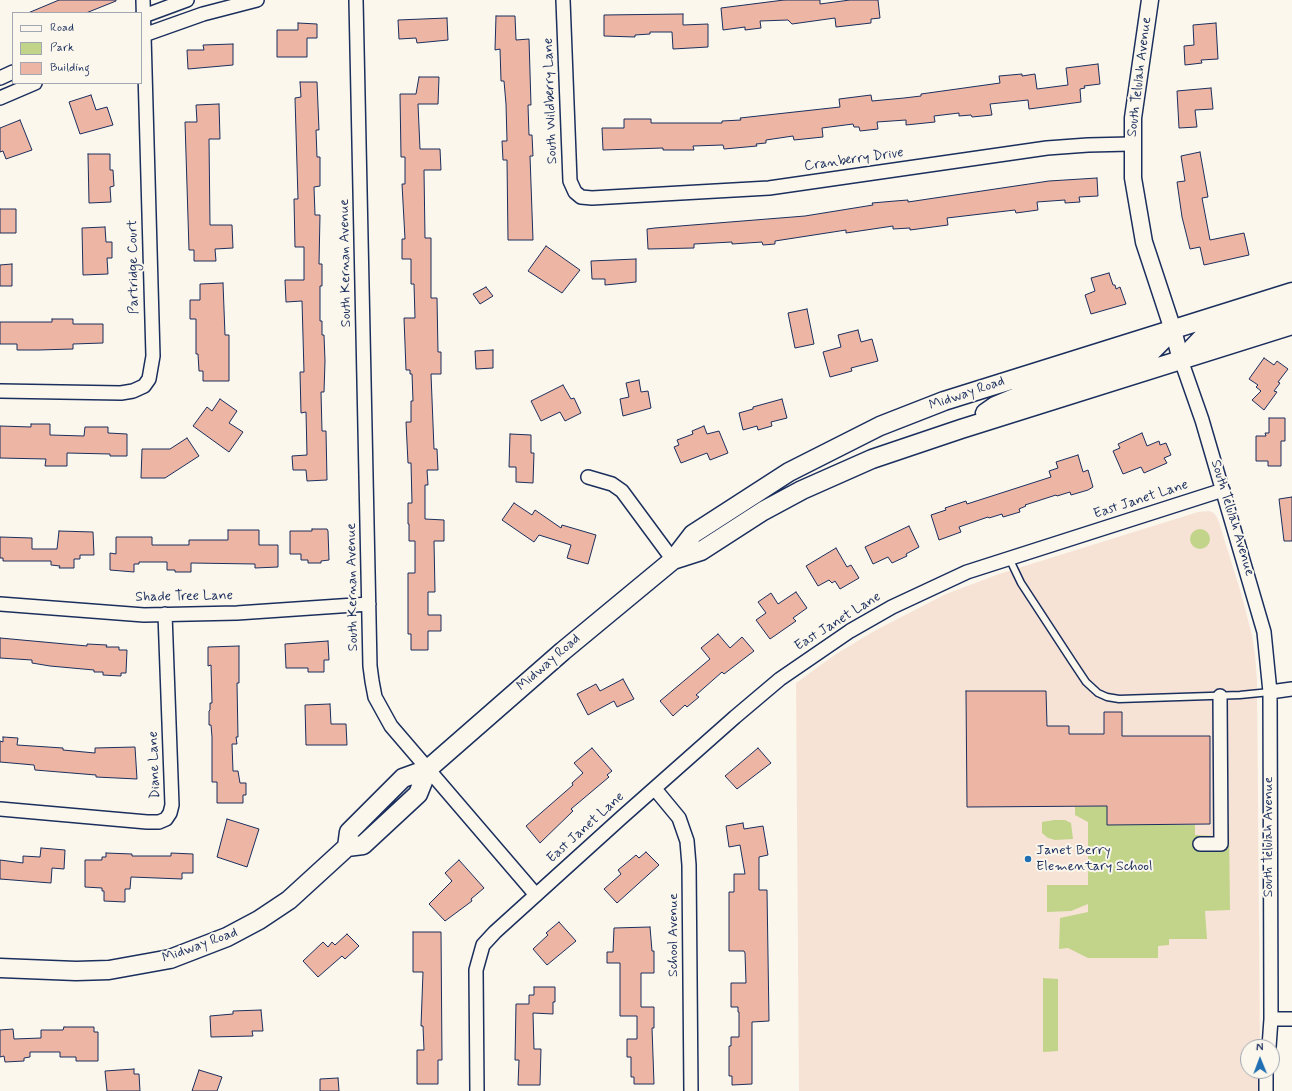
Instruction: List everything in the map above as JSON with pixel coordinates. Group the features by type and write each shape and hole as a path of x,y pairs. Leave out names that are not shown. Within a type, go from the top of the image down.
{"main road":[{"name":"Midway Road","path":"0,968 76,972 109,970 150,963 190,952 243,930 288,900 347,847 363,845 418,794 428,769 563,651 673,560 693,534 730,508 788,472 853,438 944,401 1292,292"},
{"path":"1181,360 1204,336 1292,307"},
{"name":"Midway Road","path":"673,560 701,551 763,511 802,490 864,462 962,429 1292,324"},
{"path":"962,429 995,406 1050,384 1151,352 1173,330"},
{"path":"853,438 864,462"}],"street":[{"name":"Partridge Court","path":"0,391 121,393 133,392 144,386 149,379 153,356 142,16 143,0"},
{"path":"142,16 187,0"},
{"path":"143,36 203,14 257,0"},
{"name":"South Kernan Avenue","path":"356,0 370,666 375,697 391,726 536,895"},
{"name":"South Wildberry Lane","path":"563,0 570,181 575,192 581,197"},
{"name":"South Telulah Avenue","path":"1150,0 1136,91 1132,144 1133,178 1139,221 1144,242 1173,330 1181,360 1202,420 1263,625 1270,692 1271,1019 1270,1039"},
{"path":"0,78 12,72"},
{"path":"0,98 32,84"},
{"name":"Cranberry Drive","path":"581,197 592,198 769,188 1047,148 1088,144 1132,144"},
{"path":"588,477 612,484 622,491 673,560"},
{"name":"East Janet Lane","path":"536,895 734,717 780,679 850,631 892,607 967,572 1223,490"},
{"name":"Shade Tree Lane","path":"0,604 128,614 165,614 237,612 369,604"},
{"name":"Diane Lane","path":"0,809 146,822 159,822 166,819 172,806 165,614"},
{"path":"1270,692 1292,689"},
{"path":"1200,844 1221,844 1220,696"},
{"name":"School Avenue","path":"654,789 679,818 687,842 689,865 690,1091"},
{"path":"477,1091 476,970 479,955 483,945 495,932 536,895"},
{"path":"1271,1019 1292,1019"},
{"path":"1266,1079 1266,1091"}],"lane":[{"path":"1009,558 1021,583 1072,661 1086,682 1098,693 1119,699 1220,696 1270,692"}],"shaded area":[{"name":"Janet Berry Elementary School","path":"1209,511 1214,513 1218,519 1241,593 1252,635 1255,655 1257,680 1260,1039 1240,1039 1240,1079 1260,1079 1260,1091 799,1091 796,683 836,654 876,630 946,594 999,574 1198,512"}],"green space":[{"path":"1200,529 1207,532 1210,539 1207,546 1200,549 1193,546 1190,539 1193,532"},
{"path":"1107,806 1108,825 1195,825 1195,835 1215,836 1215,824 1229,824 1230,910 1205,911 1207,939 1169,939 1169,945 1158,946 1158,958 1088,958 1068,948 1059,949 1060,918 1088,912 1088,904 1071,911 1047,912 1047,885 1088,885 1088,822 1075,815 1075,807"},
{"path":"1065,820 1071,823 1073,839 1055,840 1048,838 1042,833 1042,822"},
{"path":"1043,978 1058,979 1058,1051 1043,1052"}],"building":[{"path":"59,0 116,0 88,12 30,12"},
{"path":"784,0 820,0 820,4 850,0 878,0 880,18 871,19 871,23 836,27 835,18 792,24 788,20 760,21 761,28 745,30 745,27 723,30 721,8"},
{"path":"683,14 683,25 708,24 708,47 673,49 672,32 650,32 650,34 635,35 635,37 604,36 604,15"},
{"path":"496,16 515,16 516,40 529,39 531,105 528,105 529,135 532,135 533,156 530,156 533,240 508,240 507,160 503,160 502,141 507,141 506,104 504,81 501,81 500,49 495,50"},
{"path":"447,18 448,40 417,43 416,38 399,39 398,20"},
{"path":"298,23 317,24 317,38 307,38 307,57 277,57 277,30 298,30"},
{"path":"1216,23 1218,59 1201,60 1202,63 1185,65 1184,46 1194,45 1193,25"},
{"path":"233,44 233,65 188,69 187,50 204,50 203,45"},
{"path":"1098,64 1100,84 1084,86 1085,88 1080,89 1081,102 1029,109 1028,100 990,104 992,115 972,117 971,115 959,116 959,113 934,116 935,122 906,125 906,120 877,122 878,129 860,131 859,127 854,127 853,124 822,128 823,137 794,140 793,136 766,140 766,143 756,144 757,146 724,149 723,145 693,146 694,150 663,150 663,148 603,150 602,128 624,128 624,119 651,119 651,123 722,123 722,121 741,120 740,118 840,107 839,99 871,95 872,101 921,96 921,94 1000,83 999,76 1022,74 1022,76 1035,74 1037,89 1068,85 1066,68"},
{"path":"419,77 439,77 438,104 418,104 420,149 440,149 441,170 424,170 425,238 431,238 431,298 437,298 438,352 441,352 441,374 431,374 434,449 437,449 438,470 427,470 428,485 425,485 425,519 444,520 444,541 434,541 435,592 428,592 428,615 441,615 441,631 428,631 428,650 411,650 411,634 408,634 408,573 415,573 415,541 409,541 408,524 408,503 412,503 411,463 408,463 406,422 411,422 411,401 413,401 412,374 410,374 410,370 406,370 404,318 415,318 414,284 411,284 411,259 402,259 402,239 405,239 402,184 405,184 405,157 401,157 400,94 416,94"},
{"path":"300,82 317,82 319,130 316,130 317,157 320,157 320,186 314,187 315,215 320,215 319,264 322,264 322,286 320,286 320,321 322,321 322,335 324,335 325,361 324,392 321,392 322,431 326,431 327,480 307,481 306,470 293,470 292,456 307,455 306,412 301,413 300,372 304,372 302,301 286,302 285,280 304,280 304,247 295,247 294,199 298,199 295,98 301,97"},
{"path":"1211,88 1213,109 1195,110 1197,127 1179,128 1177,91"},
{"path":"91,95 96,110 107,107 113,125 80,134 69,102"},
{"path":"219,104 220,139 209,139 210,225 232,225 233,248 215,249 216,261 194,261 194,250 189,250 185,122 197,122 196,105"},
{"path":"20,120 32,150 6,159 3,151 0,152 0,128"},
{"path":"1200,152 1208,197 1202,198 1210,240 1244,233 1249,255 1204,265 1200,247 1190,249 1182,217 1177,182 1185,181 1181,156"},
{"path":"88,154 110,154 110,170 113,170 114,186 110,187 111,202 89,203"},
{"path":"1097,178 1098,196 1079,197 1080,202 1065,203 1065,200 1037,202 1038,210 1016,213 1015,210 947,218 948,225 910,230 910,228 893,229 893,226 846,233 846,230 775,241 775,244 763,245 762,242 732,244 732,242 694,244 694,248 648,249 647,229 805,216 873,205 872,203 908,200 908,202 1049,181"},
{"path":"0,209 16,209 16,233 0,233"},
{"path":"105,227 106,242 112,242 112,258 107,258 108,274 83,275 82,228"},
{"path":"546,246 580,270 562,293 528,271"},
{"path":"636,259 636,282 605,285 605,279 592,279 591,261"},
{"path":"12,264 12,286 0,286 0,265"},
{"path":"1109,273 1116,289 1120,287 1126,304 1091,314 1085,295 1095,291 1091,278"},
{"path":"223,283 225,335 229,335 229,381 203,381 203,371 199,371 198,354 196,354 196,319 190,319 190,300 200,300 200,284"},
{"path":"486,287 493,296 480,304 473,294"},
{"path":"807,309 814,344 795,348 788,313"},
{"path":"52,319 73,319 73,324 103,324 103,343 73,344 73,349 39,350 17,350 17,344 0,344 0,322 52,322"},
{"path":"858,330 861,342 872,339 878,361 851,368 852,371 830,377 823,352 841,347 838,335"},
{"path":"493,350 493,368 476,369 475,351"},
{"path":"1264,358 1274,365 1277,361 1288,369 1278,382 1280,383 1274,391 1277,392 1264,410 1252,400 1261,391 1256,387 1258,385 1249,379"},
{"path":"639,380 641,392 648,391 651,408 623,416 620,399 629,397 626,383"},
{"path":"563,385 571,399 574,398 581,413 565,421 560,412 541,421 531,401"},
{"path":"220,399 237,411 229,423 243,432 229,452 193,426 207,407 212,411"},
{"path":"782,399 787,418 771,422 772,426 758,430 757,426 743,430 739,413 753,409 753,407"},
{"path":"1269,418 1285,418 1285,441 1281,441 1281,466 1268,466 1268,461 1256,461 1256,436 1266,436 1265,433 1269,433"},
{"path":"31,424 50,424 50,435 84,436 85,427 108,427 108,433 127,434 127,456 67,453 67,466 45,466 46,459 0,458 0,426 31,427"},
{"path":"704,426 707,434 719,431 728,453 710,460 707,453 681,463 674,447 679,445 677,440 693,434 692,431"},
{"path":"1142,433 1147,446 1159,441 1160,445 1166,443 1171,455 1164,458 1167,463 1144,473 1141,467 1123,474 1113,451 1120,448 1118,444"},
{"path":"510,434 531,435 531,453 534,453 533,483 516,482 516,467 509,467"},
{"path":"187,438 199,456 165,478 141,478 142,449 170,449"},
{"path":"1078,455 1083,472 1088,470 1093,487 1071,495 1070,492 1056,495 1025,505 1026,506 1019,509 1020,512 1003,517 1002,514 988,517 959,527 961,532 939,540 931,515 946,510 945,508 966,501 967,504 1051,477 1049,471 1058,468 1056,462"},
{"path":"1292,497 1292,541 1284,541 1279,499"},
{"path":"514,503 532,515 535,510 561,528 562,525 596,535 588,564 567,558 571,545 539,535 534,542 502,520"},
{"path":"909,526 919,547 906,554 907,556 892,563 888,557 873,564 865,547"},
{"path":"312,529 327,529 329,560 321,561 321,563 308,563 308,560 301,560 301,554 290,554 290,531 312,531"},
{"path":"228,530 259,530 259,545 278,545 278,567 255,568 255,564 191,563 191,572 175,572 175,570 167,570 167,562 139,562 139,564 134,564 134,572 110,570 110,553 116,554 116,537 152,537 152,545 189,545 189,540 228,540"},
{"path":"59,531 93,532 94,555 80,555 80,559 74,559 74,568 59,568 60,566 51,565 51,561 3,561 3,558 0,558 0,537 32,538 32,549 57,549"},
{"path":"836,548 847,567 851,565 859,578 840,589 835,581 832,583 829,580 818,586 806,566"},
{"path":"796,592 807,608 793,618 796,621 770,639 756,620 766,613 758,602 771,593 778,604"},
{"path":"718,634 730,648 742,637 754,651 724,674 722,672 696,695 699,697 687,707 685,705 673,716 660,701 710,659 701,648"},
{"path":"0,638 87,646 87,644 107,645 106,647 119,647 119,650 127,650 126,673 121,673 121,676 103,675 103,672 94,672 94,670 50,666 32,663 32,660 0,658"},
{"path":"328,641 329,660 324,660 324,672 308,672 308,668 286,668 285,644"},
{"path":"239,646 239,683 237,683 238,737 236,737 237,744 232,744 233,771 238,771 240,783 246,783 246,795 243,795 243,803 217,803 217,782 212,782 212,737 211,725 209,725 210,703 212,703 211,665 208,666 208,647"},
{"path":"623,679 634,699 617,707 614,701 588,715 577,694 596,684 600,691"},
{"path":"966,691 1046,691 1047,726 1069,726 1069,734 1104,734 1104,712 1122,712 1122,736 1210,736 1210,824 1107,825 1107,806 967,807"},
{"path":"330,704 331,724 346,724 347,745 306,745 305,705"},
{"path":"3,737 18,738 17,745 63,748 63,750 95,753 95,748 135,747 137,779 96,777 96,775 35,770 34,765 0,762 0,741 3,742"},
{"path":"592,748 612,771 607,775 609,777 571,809 573,811 540,843 526,826 573,785 572,783 583,773 574,763"},
{"path":"758,748 771,763 737,789 725,776"},
{"path":"227,819 259,829 247,867 217,857"},
{"path":"743,823 744,829 763,826 768,855 759,857 759,890 767,890 769,1021 752,1022 752,1084 732,1085 732,1076 729,1076 729,1046 731,1046 731,1037 739,1037 739,1012 738,1007 731,1007 731,983 746,983 744,951 729,951 729,892 734,892 734,874 745,874 740,845 729,847 726,826"},
{"path":"41,848 65,850 64,869 52,868 51,883 0,879 0,860 23,863 23,856 40,857"},
{"path":"646,852 659,865 617,903 604,889 621,874 618,870 636,855 639,858"},
{"path":"106,853 132,854 132,856 171,856 171,853 193,854 193,873 182,873 182,879 131,877 130,889 125,889 125,902 104,901 104,891 102,891 102,888 85,887 85,860 102,860 102,857 106,857"},
{"path":"459,860 484,888 471,899 472,901 445,921 429,904 452,881 445,873"},
{"path":"559,922 576,941 547,965 533,949 548,935 546,933"},
{"path":"650,927 652,951 654,951 654,973 641,973 641,1007 654,1007 654,1028 652,1028 654,1084 634,1084 634,1077 631,1077 631,1057 627,1057 627,1039 637,1039 637,1016 620,1016 620,963 607,963 607,952 613,952 614,928"},
{"path":"413,932 441,932 442,1060 438,1060 438,1084 417,1084 417,1050 424,1050 423,1026 421,1026 423,972 413,972"},
{"path":"347,934 359,946 345,959 342,956 318,977 303,961 323,942 328,947 332,942 335,945"},
{"path":"534,987 555,987 555,1002 553,1002 553,1014 533,1013 534,1049 541,1049 540,1085 518,1085 519,1060 515,1060 516,1004 529,1004 529,995 534,995"},
{"path":"261,1010 263,1031 252,1031 253,1036 211,1037 210,1016 233,1014 233,1011"},
{"path":"64,1027 94,1027 94,1032 98,1032 98,1061 76,1061 76,1057 60,1057 60,1052 30,1052 30,1057 24,1058 24,1061 5,1062 4,1056 0,1057 0,1030 13,1029 14,1039 41,1038 41,1030 63,1030"},
{"path":"134,1069 134,1074 139,1074 140,1091 107,1091 105,1071"},
{"path":"199,1070 222,1077 217,1091 192,1091"},
{"path":"338,1078 339,1091 320,1091 320,1079"}],"place":[{"name":"Janet Berry Elementary School","path":"1028,859"}]}
